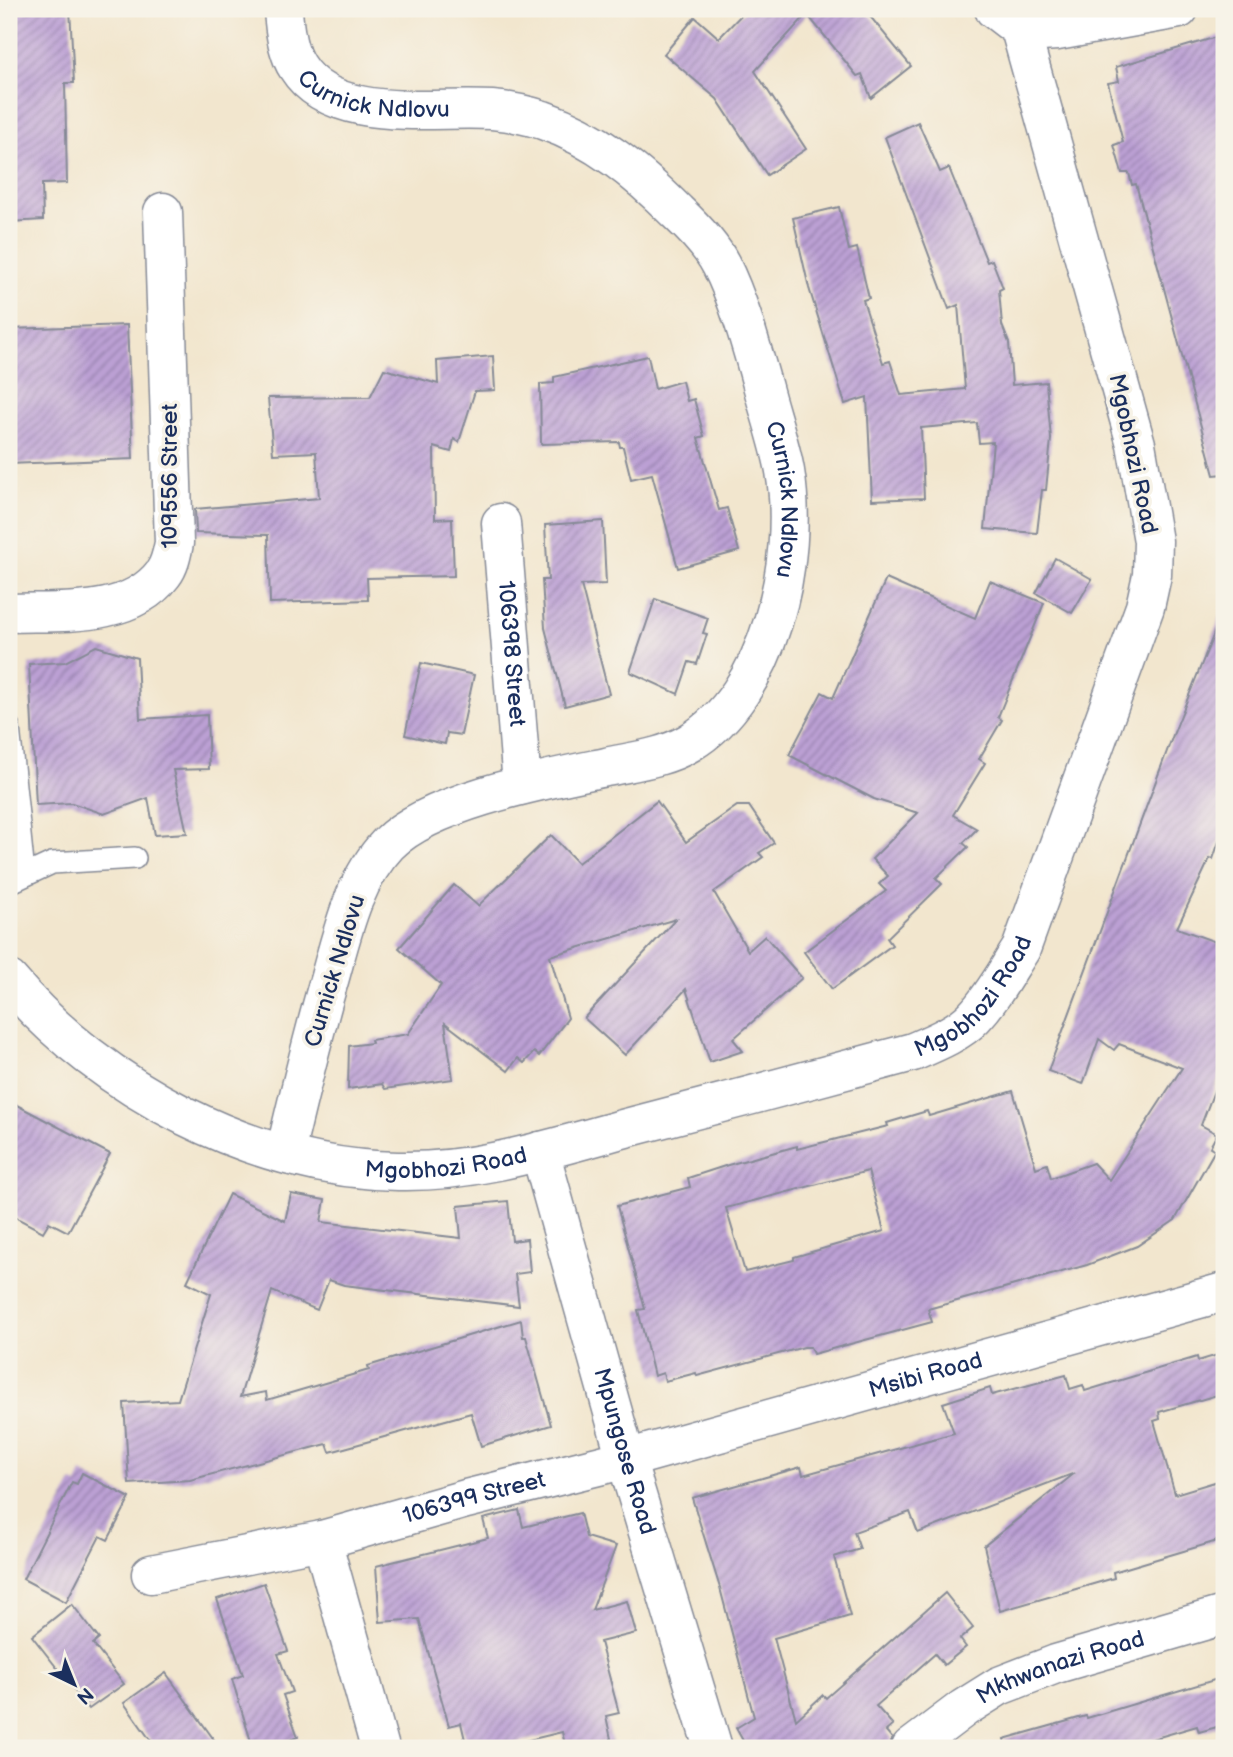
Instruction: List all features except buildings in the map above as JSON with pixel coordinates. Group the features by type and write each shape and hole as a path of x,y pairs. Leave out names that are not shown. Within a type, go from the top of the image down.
{"street":[{"name":"Curnick Ndlovu","path":"283,9 289,46 296,67 315,87 343,101 377,108 496,110 541,119 590,140 643,178 698,232 721,263 750,342 785,471 789,520 784,575 774,618 755,668 737,698 712,727 686,745 659,756 522,785 440,812 391,840 371,864 350,906 321,1005 285,1153"},
{"path":"1007,19 1041,32 1179,9"},
{"name":"Mgobhozi Road","path":"9,980 74,1046 123,1082 186,1116 239,1140 285,1153 340,1166 397,1171 461,1168 540,1151 913,1052 940,1040 973,1018 995,992 1021,949 1145,607 1152,575 1153,541 1136,444 1007,19"},
{"name":"109556 Street","path":"9,612 88,610 127,602 148,589 164,573 169,562 174,543 163,212"},
{"name":"106398 Street","path":"501,523 522,785"},
{"name":"Mpungose Road","path":"540,1151 626,1459 713,1748"},
{"name":"Msibi Road","path":"626,1459 1224,1292"},
{"name":"106399 Street","path":"151,1574 322,1540 466,1499 626,1459"},
{"path":"322,1540 380,1748"},
{"name":"Mkhwanazi Road","path":"911,1748 964,1707 999,1686 1056,1664 1224,1615"}],"lane":[{"path":"9,726 16,878 52,863 135,858"}]}
